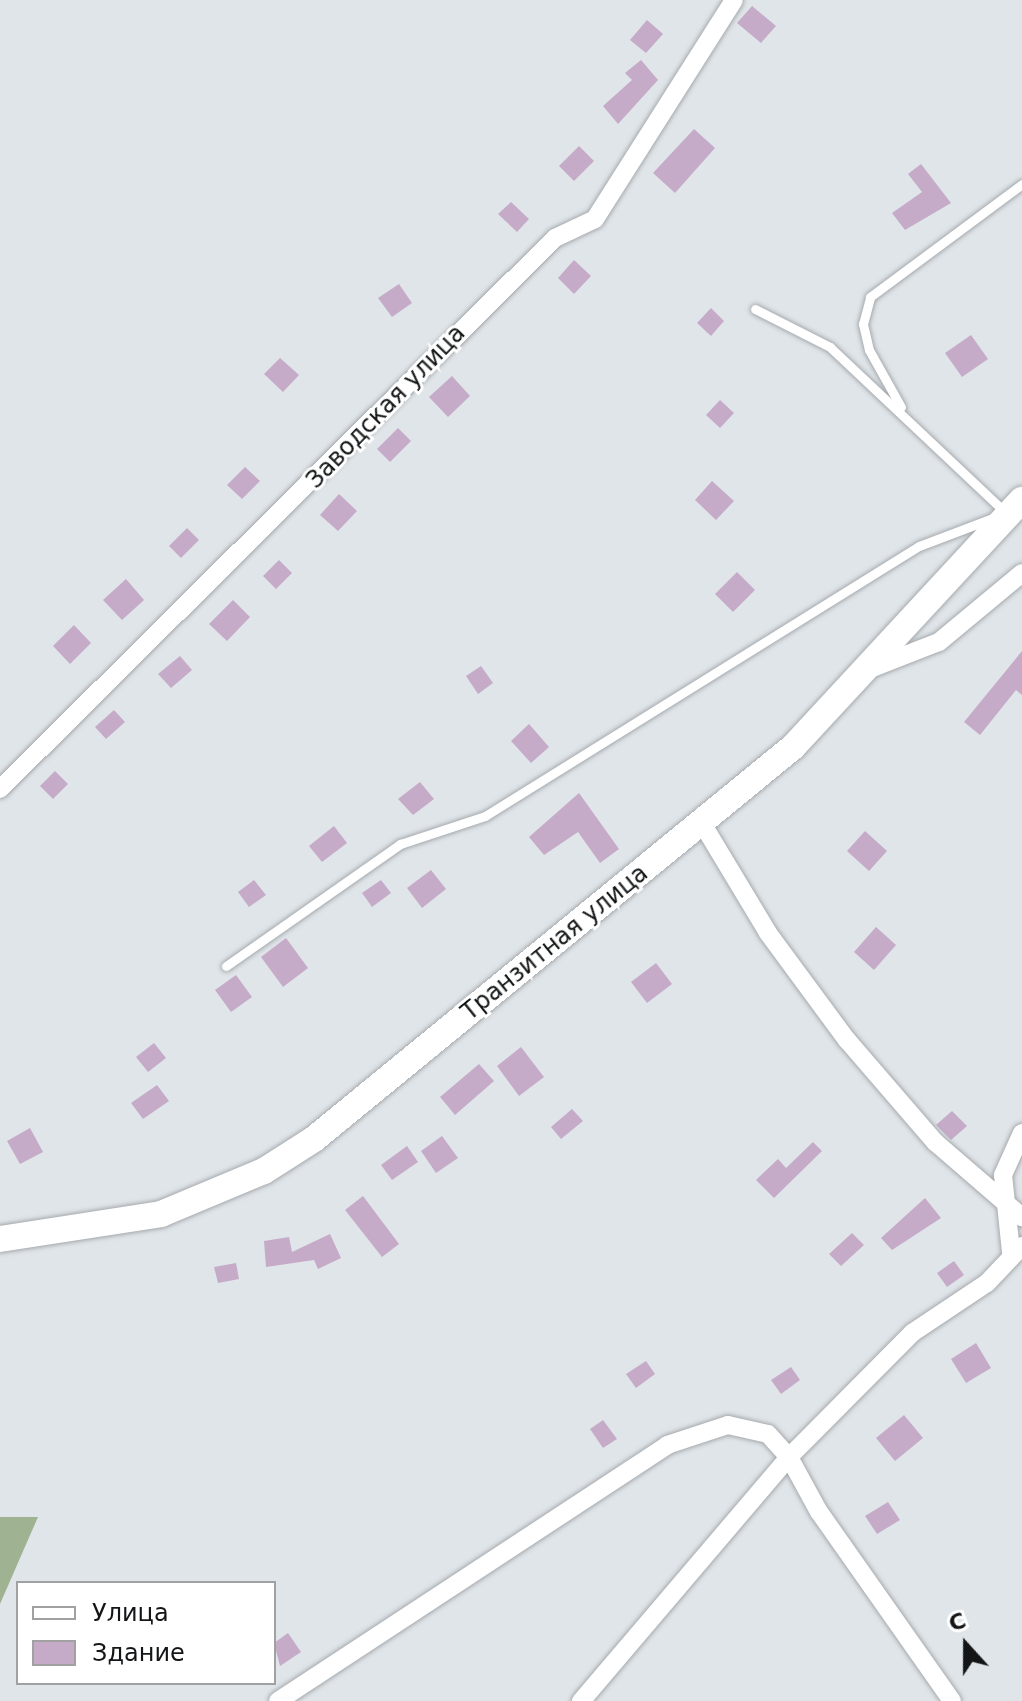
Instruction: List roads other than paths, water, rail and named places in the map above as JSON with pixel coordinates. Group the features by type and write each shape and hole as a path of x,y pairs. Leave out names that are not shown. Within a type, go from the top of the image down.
{"main road":[{"name":"Транзитная улица","path":"0,1239 161,1214 264,1171 314,1139 702,823 872,668 1014,506"}],"street":[{"name":"Заводская улица","path":"0,789 555,238 595,219 734,0"},
{"path":"872,668 939,642 1022,573"},
{"path":"702,823 768,933 847,1040 935,1142 1018,1216"},
{"path":"581,1701 789,1457 912,1333 987,1283 1017,1249 1018,1216 1003,1175 1022,1133"},
{"path":"278,1701 667,1445 728,1425 768,1434 789,1457 819,1512 952,1701"}],"lane":[{"path":"904,413 869,350 864,309 1022,184"},
{"path":"226,966 400,844 485,816 919,546 1014,506 830,347 755,309"}]}
